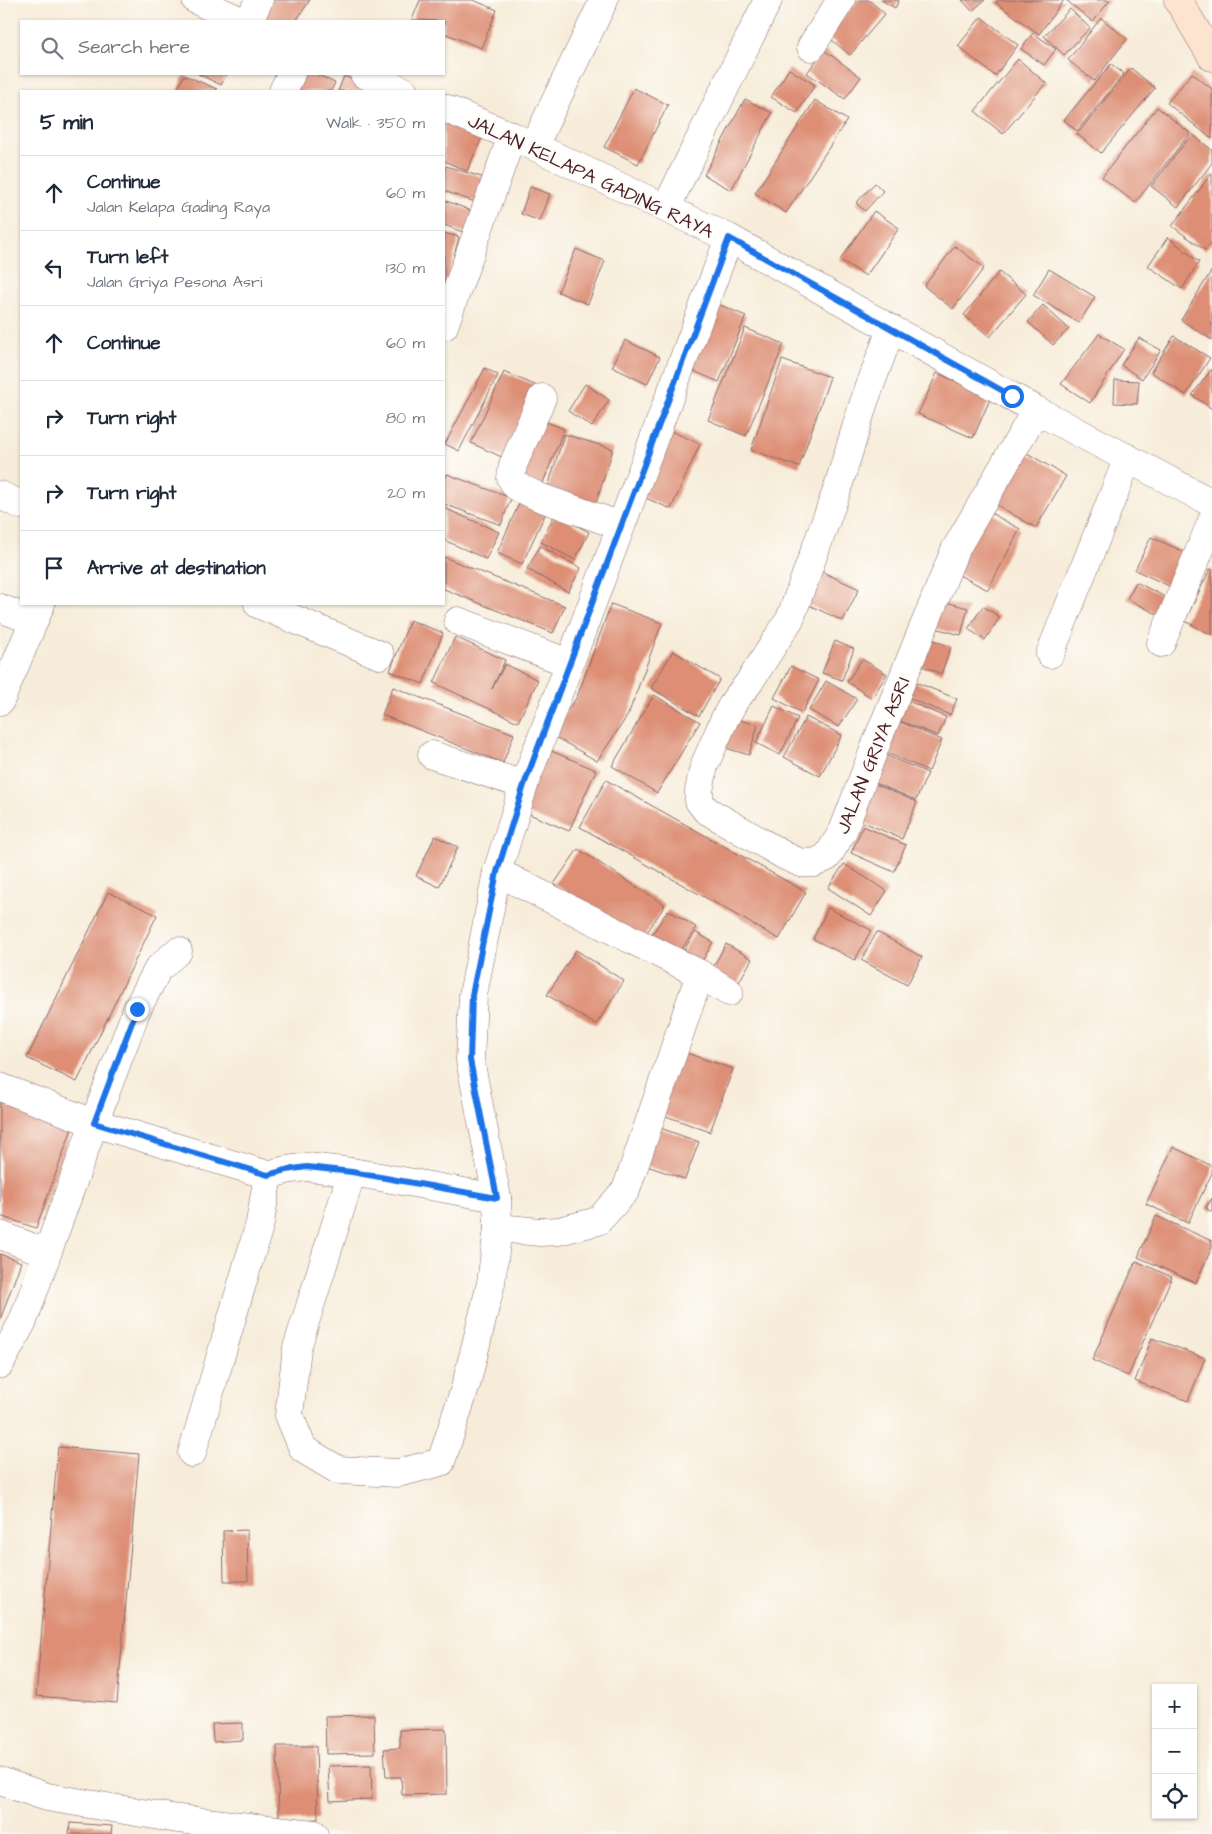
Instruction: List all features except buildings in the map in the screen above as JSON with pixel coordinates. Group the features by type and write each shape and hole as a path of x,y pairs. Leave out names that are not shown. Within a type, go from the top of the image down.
{"street":[{"path":"196,0 239,20"},
{"path":"249,20 259,0"},
{"path":"445,324 523,141 604,0"},
{"path":"666,208 768,0"},
{"path":"811,47 842,0"},
{"path":"1178,0 1212,57"},
{"path":"284,90 291,75"},
{"path":"366,75 395,90"},
{"name":"JALAN KELAPA GADING RAYA","path":"445,108 523,141 729,238 1036,410 1212,502"},
{"path":"352,1172 297,1348 290,1415 303,1449 338,1470 398,1473 440,1462 466,1385 491,1284 498,1228 497,1198 470,1060 472,995 497,872 524,785 729,238"},
{"name":"JALAN GRIYA ASRI","path":"891,329 864,402 836,493 790,619 748,684 735,700 704,766 699,801 706,810 785,856 801,862 814,863 827,857 843,831 880,734 956,550 1036,410"},
{"path":"542,398 513,465 512,478 516,486 539,497 621,526"},
{"path":"1050,654 1128,458"},
{"path":"0,496 20,505"},
{"path":"1161,643 1212,520"},
{"path":"260,605 380,655"},
{"path":"0,608 37,613 0,701"},
{"path":"458,621 569,663"},
{"path":"432,755 524,785"},
{"path":"497,872 700,974 730,992"},
{"path":"0,1364 23,1321 137,1009 158,969 178,951"},
{"path":"498,1228 540,1232 559,1231 598,1221 626,1190 700,974"},
{"path":"0,1087 94,1123 268,1175 307,1167 352,1172 497,1198"},
{"path":"192,1453 260,1223 268,1175"},
{"path":"0,1235 47,1253"},
{"path":"0,1781 47,1797 168,1817 314,1834"}],"route":[{"path":"137,1009 94,1123 268,1175 307,1167 352,1172 497,1198 470,1060 472,995 497,872 524,785 729,238 1012,396"}]}
